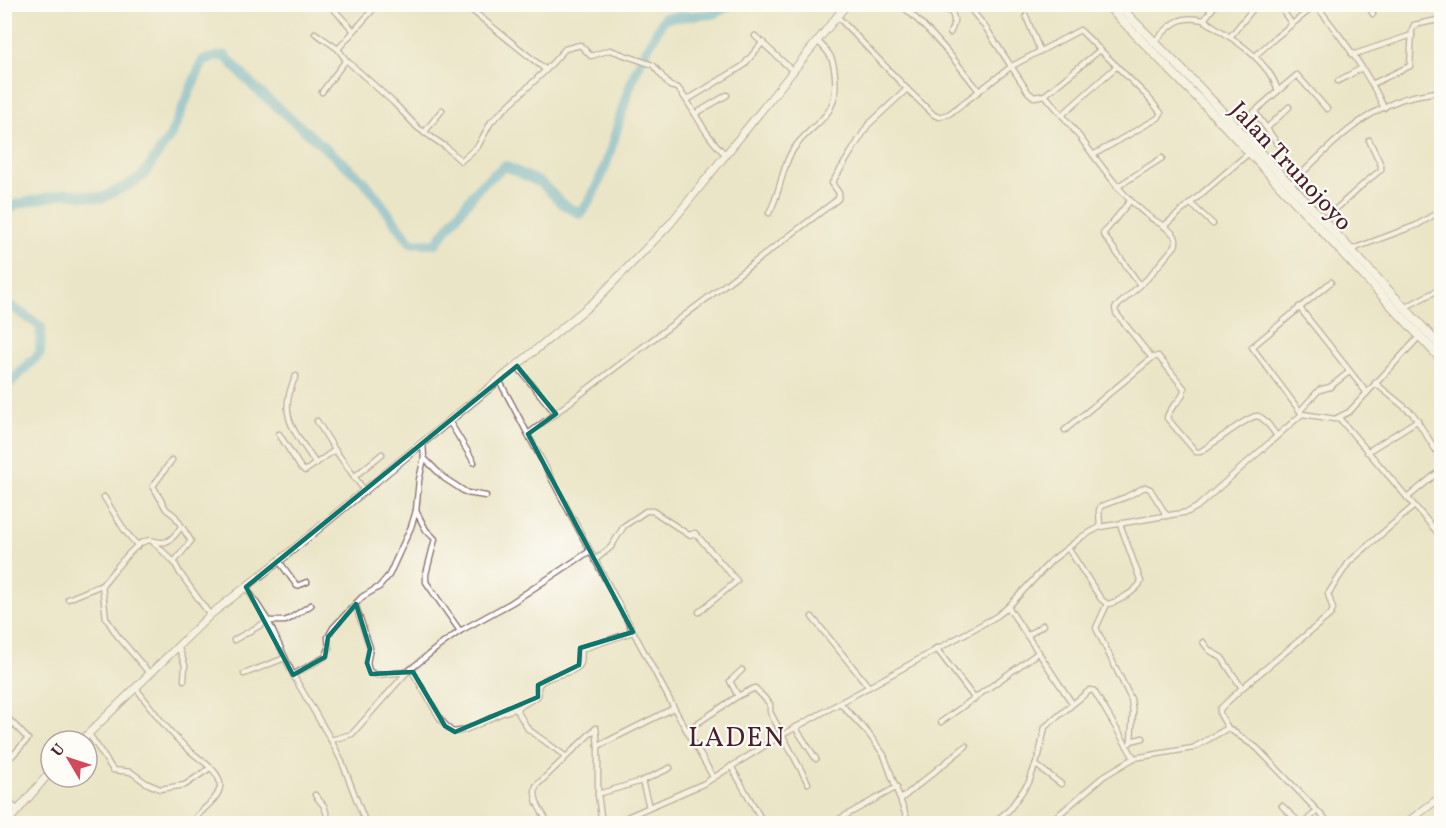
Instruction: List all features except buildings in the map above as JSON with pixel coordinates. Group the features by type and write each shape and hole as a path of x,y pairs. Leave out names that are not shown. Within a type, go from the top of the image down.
{"highway":[{"name":"Jalan Trunojoyo","path":"1107,4 1252,150 1422,333 1442,348"},
{"name":"Jalan Trunojoyo","path":"1117,4 1236,128 1252,150 1290,185 1404,308 1442,360"}],"main road":[{"path":"94,729 210,615 588,308 670,224 847,4"},
{"path":"6,824 39,784"},
{"path":"1405,824 1442,796"}],"street":[{"path":"329,4 353,30"},
{"path":"338,49 378,4"},
{"path":"464,4 546,70"},
{"path":"900,4 933,34 979,91"},
{"path":"1204,4 1211,10"},
{"path":"1204,20 1216,4"},
{"path":"1278,4 1292,24"},
{"path":"1367,4 1373,14"},
{"path":"1230,37 1255,5"},
{"path":"1255,56 1317,5 1362,68 1384,108"},
{"path":"909,11 920,6 948,10 954,20 950,33"},
{"path":"969,7 1032,96 1038,98 1045,95 1100,50"},
{"path":"837,16 907,89 939,117 946,116 1012,66 1079,30 1154,103 1160,115 1140,129 1093,154"},
{"path":"1026,16 1040,51"},
{"path":"1155,42 1180,19 1204,20 1255,56 1269,74 1278,91"},
{"path":"1372,84 1410,66 1412,28 1416,24 1442,19"},
{"path":"315,33 327,39 346,60 381,90 424,133 446,147 459,160 463,160 478,146 491,122 566,49 575,45 580,45 593,56 610,50 654,65 670,86 678,88 705,133 725,154"},
{"path":"1352,55 1412,35"},
{"path":"755,36 793,71"},
{"path":"769,213 792,151 828,112 834,102 836,85 833,60 827,50 817,41"},
{"path":"687,100 743,66 763,42"},
{"path":"322,92 346,60"},
{"path":"1062,115 1117,66"},
{"path":"1338,81 1362,68"},
{"path":"1236,128 1296,75 1327,109"},
{"path":"528,434 838,199 839,194 832,182 872,121 907,89"},
{"path":"1290,185 1340,138 1384,108 1403,99 1442,92"},
{"path":"695,114 727,95"},
{"path":"1045,95 1117,187 1142,212 1175,236 1176,244 1140,285 1116,305 1115,310 1152,358"},
{"path":"1267,128 1289,107"},
{"path":"424,133 442,110"},
{"path":"1256,112 1277,144"},
{"path":"1323,220 1366,180 1381,170 1382,165 1369,140"},
{"path":"1164,226 1252,150"},
{"path":"1117,187 1162,158"},
{"path":"1130,201 1103,234 1140,285"},
{"path":"1191,204 1213,224"},
{"path":"1350,250 1417,225 1442,210"},
{"path":"1331,282 1252,348 1301,413 1339,418 1349,412 1422,333"},
{"path":"1404,308 1442,288"},
{"path":"1299,307 1367,393"},
{"path":"1065,430 1152,358 1158,356 1184,388 1184,395 1167,413 1167,418 1196,452 1200,452 1254,416 1263,419 1277,436"},
{"path":"517,366 556,414"},
{"path":"611,824 697,788 795,727 985,622 1008,607 1040,571 1083,536 1100,527 1188,512 1197,507 1301,413 1319,390 1330,387 1350,372"},
{"path":"296,376 287,401 290,421 316,464"},
{"path":"499,380 713,777"},
{"path":"1374,383 1407,408 1418,420 1442,460"},
{"path":"1339,418 1437,532"},
{"path":"1367,452 1418,420"},
{"path":"317,421 364,490"},
{"path":"449,421 474,462"},
{"path":"279,434 304,470 308,470 335,450"},
{"path":"292,675 325,657 329,649 329,635 362,597 379,587 389,574 401,551 416,511 418,480 424,458 423,442"},
{"path":"354,477 382,454"},
{"path":"424,458 444,478 460,489 486,496"},
{"path":"172,460 154,483 153,489 191,541 174,562"},
{"path":"1407,498 1442,469"},
{"path":"1100,527 1101,506 1145,487 1150,489 1167,516"},
{"path":"104,497 125,531 138,546"},
{"path":"1330,824 1257,748 1228,728 1220,710 1242,688 1331,614 1333,609 1328,594 1349,562 1414,506"},
{"path":"416,511 426,530 435,539 426,582 460,631"},
{"path":"595,560 611,547 622,528 629,522 646,511 653,511 689,535 694,532 697,534 737,581 699,612"},
{"path":"1107,604 1138,587 1141,582 1120,524"},
{"path":"68,599 102,585 144,541 168,542 174,538 181,527"},
{"path":"151,540 174,562 210,615"},
{"path":"1068,548 1107,604"},
{"path":"331,740 352,734 409,670 460,631 511,603 590,551"},
{"path":"279,561 297,586 307,582"},
{"path":"102,585 106,618 117,636 150,674"},
{"path":"246,587 268,621 292,675 331,740 366,824"},
{"path":"356,604 370,648 367,663 369,671 376,675 409,670"},
{"path":"1107,604 1096,628 1131,699 1133,713 1131,741 1128,747"},
{"path":"234,640 268,621 285,621 311,605"},
{"path":"1008,607 1072,703"},
{"path":"812,617 869,687"},
{"path":"1027,636 1043,625"},
{"path":"409,670 441,720 451,730 460,732 499,713 516,709 538,696 538,687 542,682 577,668 581,663 582,649 633,632"},
{"path":"1203,642 1209,651 1222,658 1242,688"},
{"path":"178,646 185,665 184,681"},
{"path":"936,648 975,699"},
{"path":"941,722 1039,652"},
{"path":"244,674 285,658"},
{"path":"738,696 730,681 742,670"},
{"path":"687,730 738,696 753,687 756,688 770,704 770,712 808,783"},
{"path":"135,688 176,737 210,768 220,781 217,795 199,812 191,824"},
{"path":"992,824 1009,810 1029,782 1036,765 1045,727 1090,690 1093,690 1134,758"},
{"path":"840,703 868,733 884,755 909,824"},
{"path":"598,746 674,708"},
{"path":"516,709 528,729 565,756"},
{"path":"4,714 28,739 12,756 4,755"},
{"path":"795,727 816,759"},
{"path":"549,824 537,802 535,790 547,774 595,728 597,729 598,794 602,824"},
{"path":"1045,824 1104,776 1134,758 1193,748 1228,728"},
{"path":"1131,741 1143,738"},
{"path":"901,799 966,746"},
{"path":"99,749 113,770 131,772 154,787 171,789 185,785 210,768"},
{"path":"1036,765 1061,783"},
{"path":"731,766 764,824"},
{"path":"598,794 642,781 670,768"},
{"path":"642,781 649,807"},
{"path":"832,823 897,787"},
{"path":"315,795 324,806 330,824"},
{"path":"4,799 17,809"},
{"path":"1282,806 1299,823 1317,811"},
{"path":"1416,816 1422,824"}],"highlighted area":[{"path":"517,366 556,414 528,434 633,632 580,648 579,665 538,685 538,697 455,732 445,726 413,672 371,674 367,663 370,649 356,604 328,637 325,657 293,675 246,587"}],"waterway":[{"path":"4,213 14,205 66,193 102,198 141,178 171,135 203,60 224,55 256,89 365,182 411,243 436,243 480,186 505,166 541,183 563,204 580,214 599,181 636,71 664,18 714,14 732,4"},
{"path":"4,304 14,308 41,327 40,353 4,389"}],"district":[{"name":"LADEN","path":"737,739"}]}
